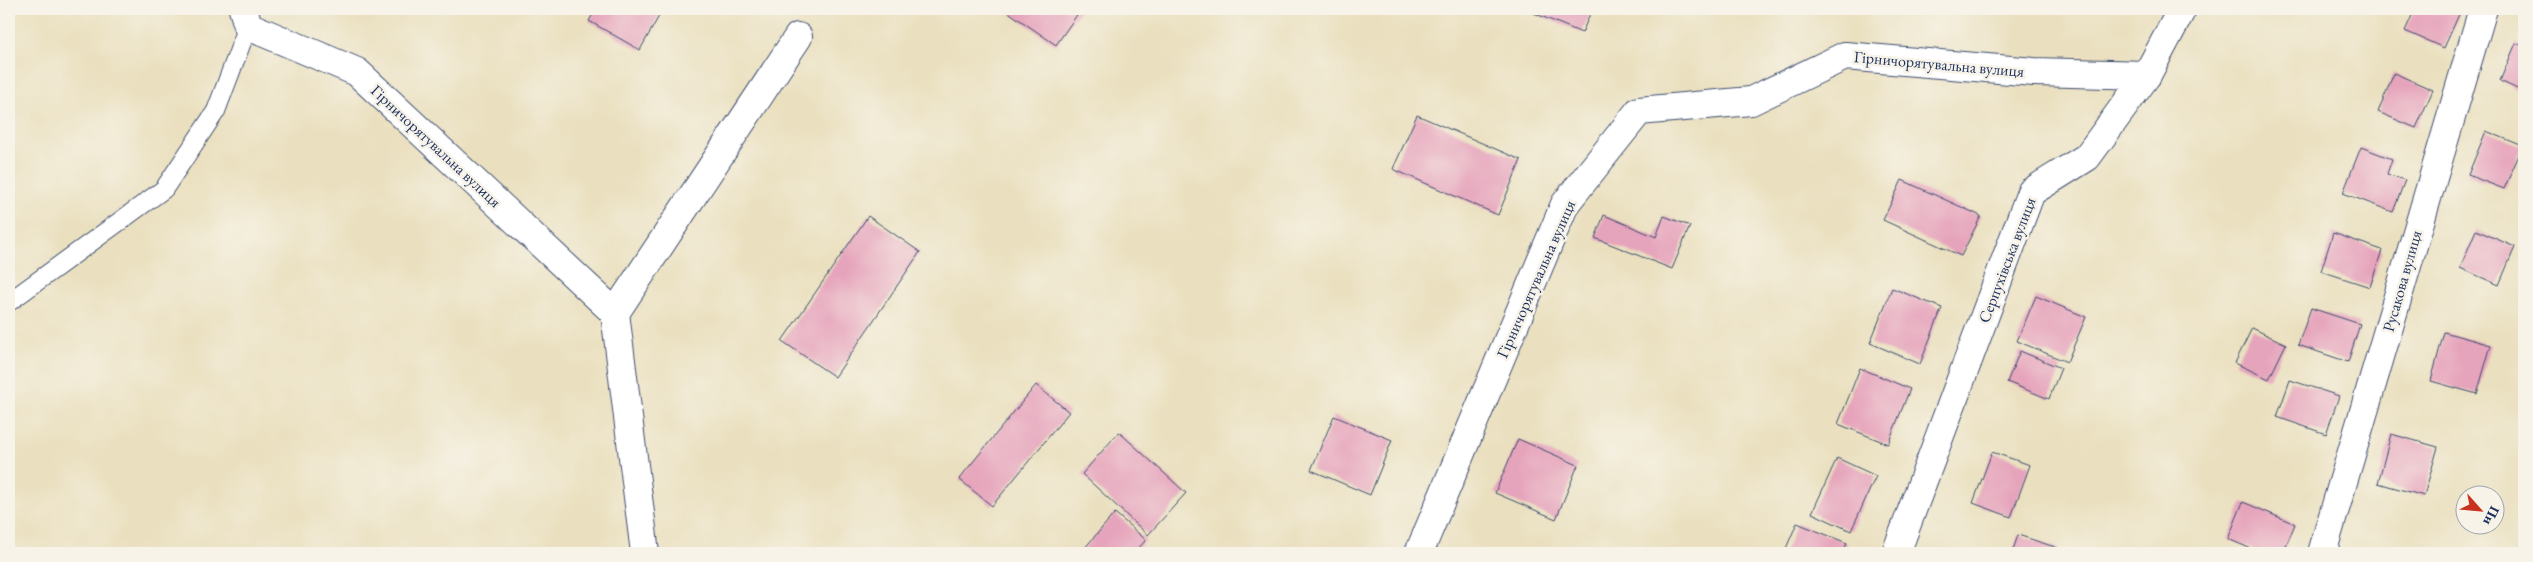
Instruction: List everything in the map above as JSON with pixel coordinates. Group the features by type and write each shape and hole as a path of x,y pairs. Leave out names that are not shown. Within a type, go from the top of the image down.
{"street":[{"name":"Серпухівська вулиця","path":"1896,553 2031,192 2087,157 2147,75 2182,9"},
{"name":"Русакова вулиця","path":"2322,553 2483,9"},
{"name":"Гірничорятувальна вулиця","path":"245,17 357,72 615,313"},
{"path":"645,553 615,313 798,37"},
{"name":"Гірничорятувальна вулиця","path":"1419,553 1565,204 1639,111 1750,101 1845,56 2034,72 2147,75"}],"lane":[{"path":"9,302 164,189 216,111 245,17"}],"building":[{"path":"596,9 663,9 640,50 589,21"},
{"path":"1004,9 1081,9 1056,45"},
{"path":"1524,9 1592,9 1582,33"},
{"path":"2415,9 2461,10 2444,48 2405,31"},
{"path":"2516,43 2524,46 2524,92 2500,81"},
{"path":"2394,73 2433,90 2416,128 2378,112"},
{"path":"1417,115 1521,160 1498,215 1393,169"},
{"path":"2486,131 2523,146 2504,189 2468,175"},
{"path":"2361,147 2392,159 2387,174 2405,180 2393,212 2343,193"},
{"path":"1902,180 1981,216 1961,256 1883,220"},
{"path":"1604,215 1656,237 1664,216 1690,226 1672,269 1595,238"},
{"path":"868,216 920,252 835,377 782,341"},
{"path":"2476,230 2515,247 2499,285 2460,268"},
{"path":"2333,233 2382,250 2370,287 2321,271"},
{"path":"1892,288 1942,308 1920,364 1870,343"},
{"path":"2036,296 2086,317 2067,362 2017,341"},
{"path":"2311,308 2360,324 2348,362 2298,345"},
{"path":"2252,328 2286,344 2269,379 2235,363"},
{"path":"2444,332 2491,345 2477,394 2431,381"},
{"path":"2020,351 2061,368 2049,399 2007,382"},
{"path":"1860,368 1910,389 1888,444 1838,424"},
{"path":"2290,380 2339,396 2326,434 2277,417"},
{"path":"1036,385 1069,412 992,506 959,479"},
{"path":"1334,416 1392,440 1370,495 1311,470"},
{"path":"1119,432 1186,493 1148,535 1082,474"},
{"path":"2391,434 2438,447 2424,496 2378,483"},
{"path":"1518,439 1578,465 1556,519 1495,493"},
{"path":"1992,452 2030,465 2011,517 1973,503"},
{"path":"1837,458 1876,476 1851,531 1812,513"},
{"path":"2243,502 2295,524 2283,553 2261,553 2228,539"},
{"path":"1115,513 1146,540 1134,553 1087,553 1083,550"},
{"path":"1797,523 1847,543 1843,553 1784,553"},
{"path":"2018,535 2058,548 2056,553 2012,553"}]}
